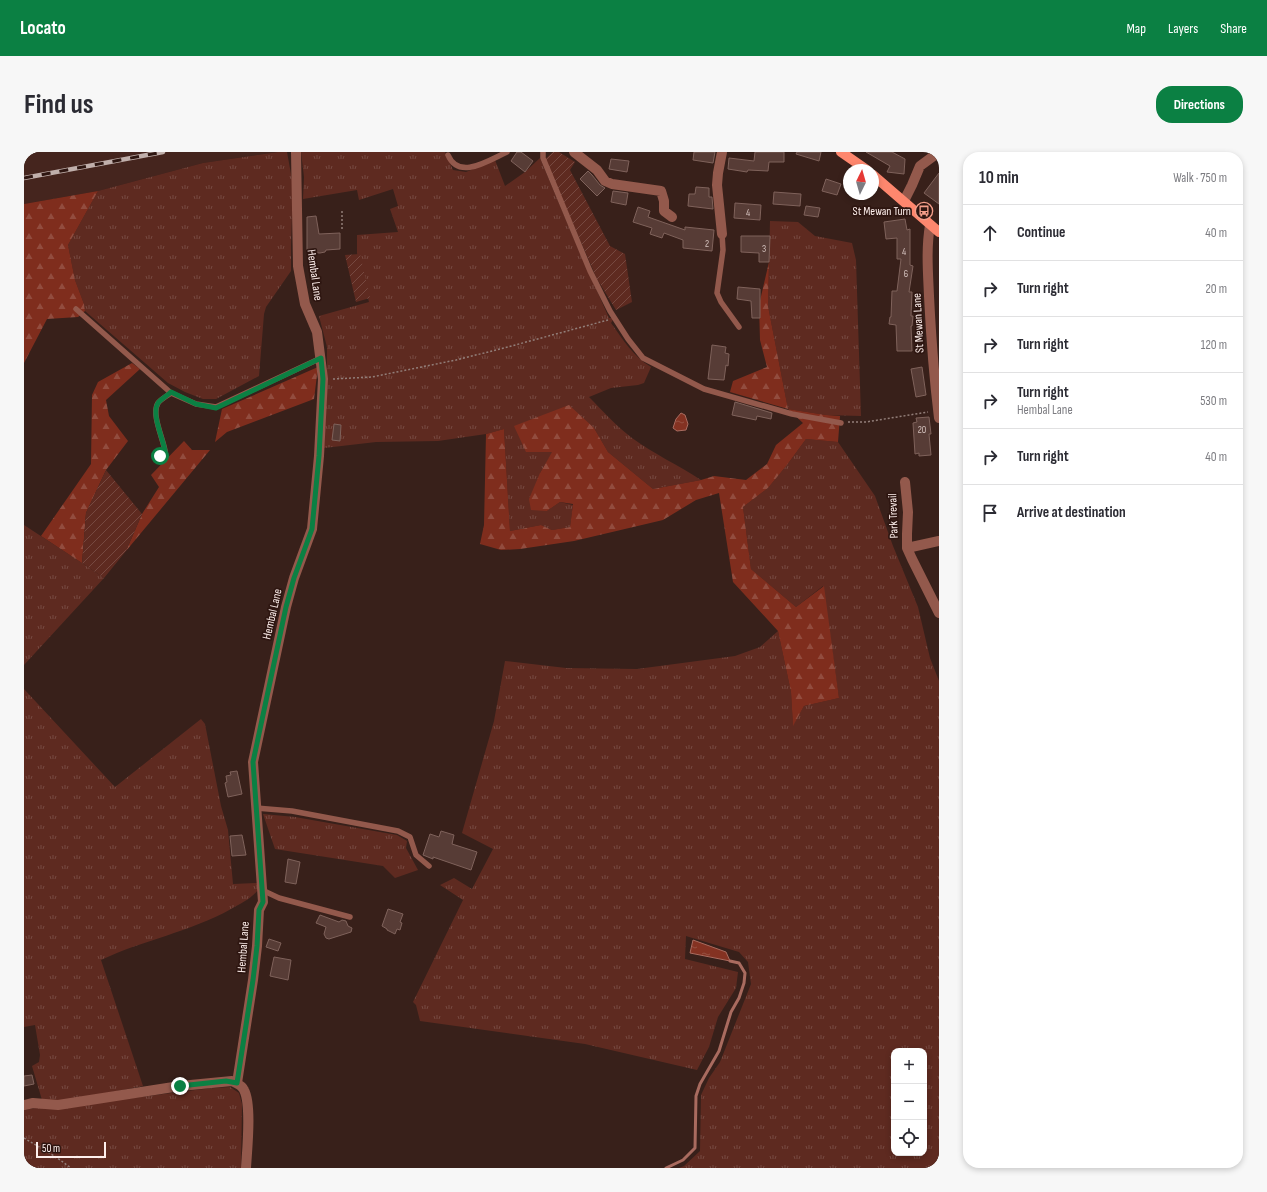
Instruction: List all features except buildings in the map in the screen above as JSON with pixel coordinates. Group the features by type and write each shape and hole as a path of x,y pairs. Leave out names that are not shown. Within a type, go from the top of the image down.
{"main road":[{"path":"841,152 858,164"},
{"path":"879,180 939,232"}],"street":[{"name":"Hembal Lane","path":"237,1083 253,980 259,910 263,902 253,762 286,607 294,578 312,529 319,456 323,379 317,332 305,304 298,266 296,152"},
{"path":"574,152 597,170 605,181 612,184 661,191 664,201 664,211 672,217"},
{"path":"722,152 717,184 722,234"},
{"path":"904,201 920,166 939,152"},
{"name":"St Mewan Lane","path":"930,225 927,242 927,259 931,337 939,414"},
{"name":"Park Trevail","path":"905,482 908,512 907,548 939,613"},
{"name":"Park Trevail","path":"907,548 939,542"},
{"path":"24,1105 33,1103 58,1105 180,1086 226,1081 237,1083 245,1091 248,1112 246,1168"}],"lane":[{"path":"448,155 451,162 462,168 471,168 507,152"},
{"path":"543,152 543,158 587,264 614,318 628,340 643,358 704,389 792,414 840,423"},
{"path":"722,234 723,250 717,293 721,302 739,328"},
{"path":"76,309 171,392 196,404 216,408 321,358"},
{"path":"160,456 165,451 155,410 159,403 171,392"},
{"path":"256,808 292,811 398,831 410,837 416,855 429,866"},
{"path":"262,890 279,898 350,917"}],"path":[{"path":"342,211 342,229"},
{"path":"333,379 372,377 456,360 614,318"},
{"path":"840,423 866,422 939,414"},
{"path":"24,1138 72,1168"}],"shaded area":[{"path":"24,152 278,152 203,163 98,191 24,204"}],"green space":[{"path":"287,152 293,185 291,271 266,307 264,314 259,376 216,399 203,399 168,383 85,311 75,280 68,245 98,191 203,163"},
{"path":"301,152 445,152 453,170 466,172 495,160 505,186 525,172 540,158 609,318 614,318 611,323 634,353 651,367 644,383 611,388 589,397 632,438 701,480 653,489 608,452 594,428 553,451 540,473 547,511 560,502 573,505 570,527 552,530 541,525 510,531 504,429 486,434 438,441 376,442 324,448 327,347 319,316 369,302 357,253 357,235 398,232 390,209 398,206 393,189 359,200 357,190 303,199 304,177"},
{"path":"553,152 559,152 575,162 570,170 610,246 625,254 632,302 616,310 597,279 545,159"},
{"path":"98,191 68,245 75,280 85,311 78,317 47,319 24,363 24,204"},
{"path":"770,221 798,222 815,236 852,243 856,260 861,416 826,415 788,409 768,306"},
{"path":"360,254 370,298 356,302 345,255"},
{"path":"769,262 768,306 788,409 730,392 733,381 767,367 760,340 759,305"},
{"path":"132,363 140,369 106,400 109,416 128,441 106,470 86,513 82,563 41,536 91,464 92,395 98,382"},
{"path":"318,367 314,399 227,432 215,442 222,409"},
{"path":"569,405 594,428 608,452 653,489 701,480 714,476 746,480 767,464 776,445 803,423 788,409 840,416 838,442 806,439 768,488 743,507 751,569 796,607 824,586 839,698 804,706 793,726 791,692 778,631 733,582 719,493 696,500 663,520 574,541 520,549 501,550 480,544 484,525 486,434 504,429 510,531 541,525 552,530 570,527 573,504 560,502 547,511 531,510 529,499 540,473 552,452 526,452 514,426"},
{"path":"806,439 838,442 875,496 893,546 918,607 930,658 939,681 939,1168 679,1168 684,1166 700,1151 701,1095 709,1078 720,1062 751,984 748,962 739,952 686,936 685,959 738,972 736,988 718,1017 709,1047 697,1070 585,1044 420,1021 416,1005 413,1002 463,900 440,885 454,878 472,889 493,849 462,833 494,721 505,661 566,668 637,669 735,656 760,647 778,631 791,692 793,725 804,706 839,698 823,586 796,607 751,569 743,507 768,488"},
{"path":"184,441 192,450 210,450 126,551 142,514 159,487 151,475"},
{"path":"106,470 142,514 126,551 104,578 82,563 86,513"},
{"path":"24,525 104,578 24,665"},
{"path":"24,689 115,787 201,719 205,724 221,806 228,830 233,884 257,883 258,890 252,896 215,917 101,960 143,1086 64,1101 42,1100 32,1066 39,1062 40,1055 35,1025 24,1027"},
{"path":"263,814 295,817 397,835 407,841 406,848 418,870 395,878 383,866 275,849"},
{"path":"230,1087 239,1093 242,1104 241,1168 24,1168 24,1110"}],"water":[{"path":"681,413 685,415 688,424 686,430 677,431 673,428 676,419"},
{"path":"693,940 726,952 730,961 690,953"}],"waterway":[{"path":"666,1168 683,1160 695,1148 696,1096 700,1084 719,1051 731,1012 739,998 744,983 745,973 739,963 730,961"}],"railway":[{"path":"24,178 163,152"}],"place":[{"name":"St Mewan Turn","path":"924,211"}],"route":[{"path":"160,456 165,451 155,410 159,403 171,392 196,404 216,408 321,358 323,379 319,456 312,529 294,578 286,607 270,688 253,762 263,902 259,910 253,980 237,1083 226,1081 180,1086"}]}
